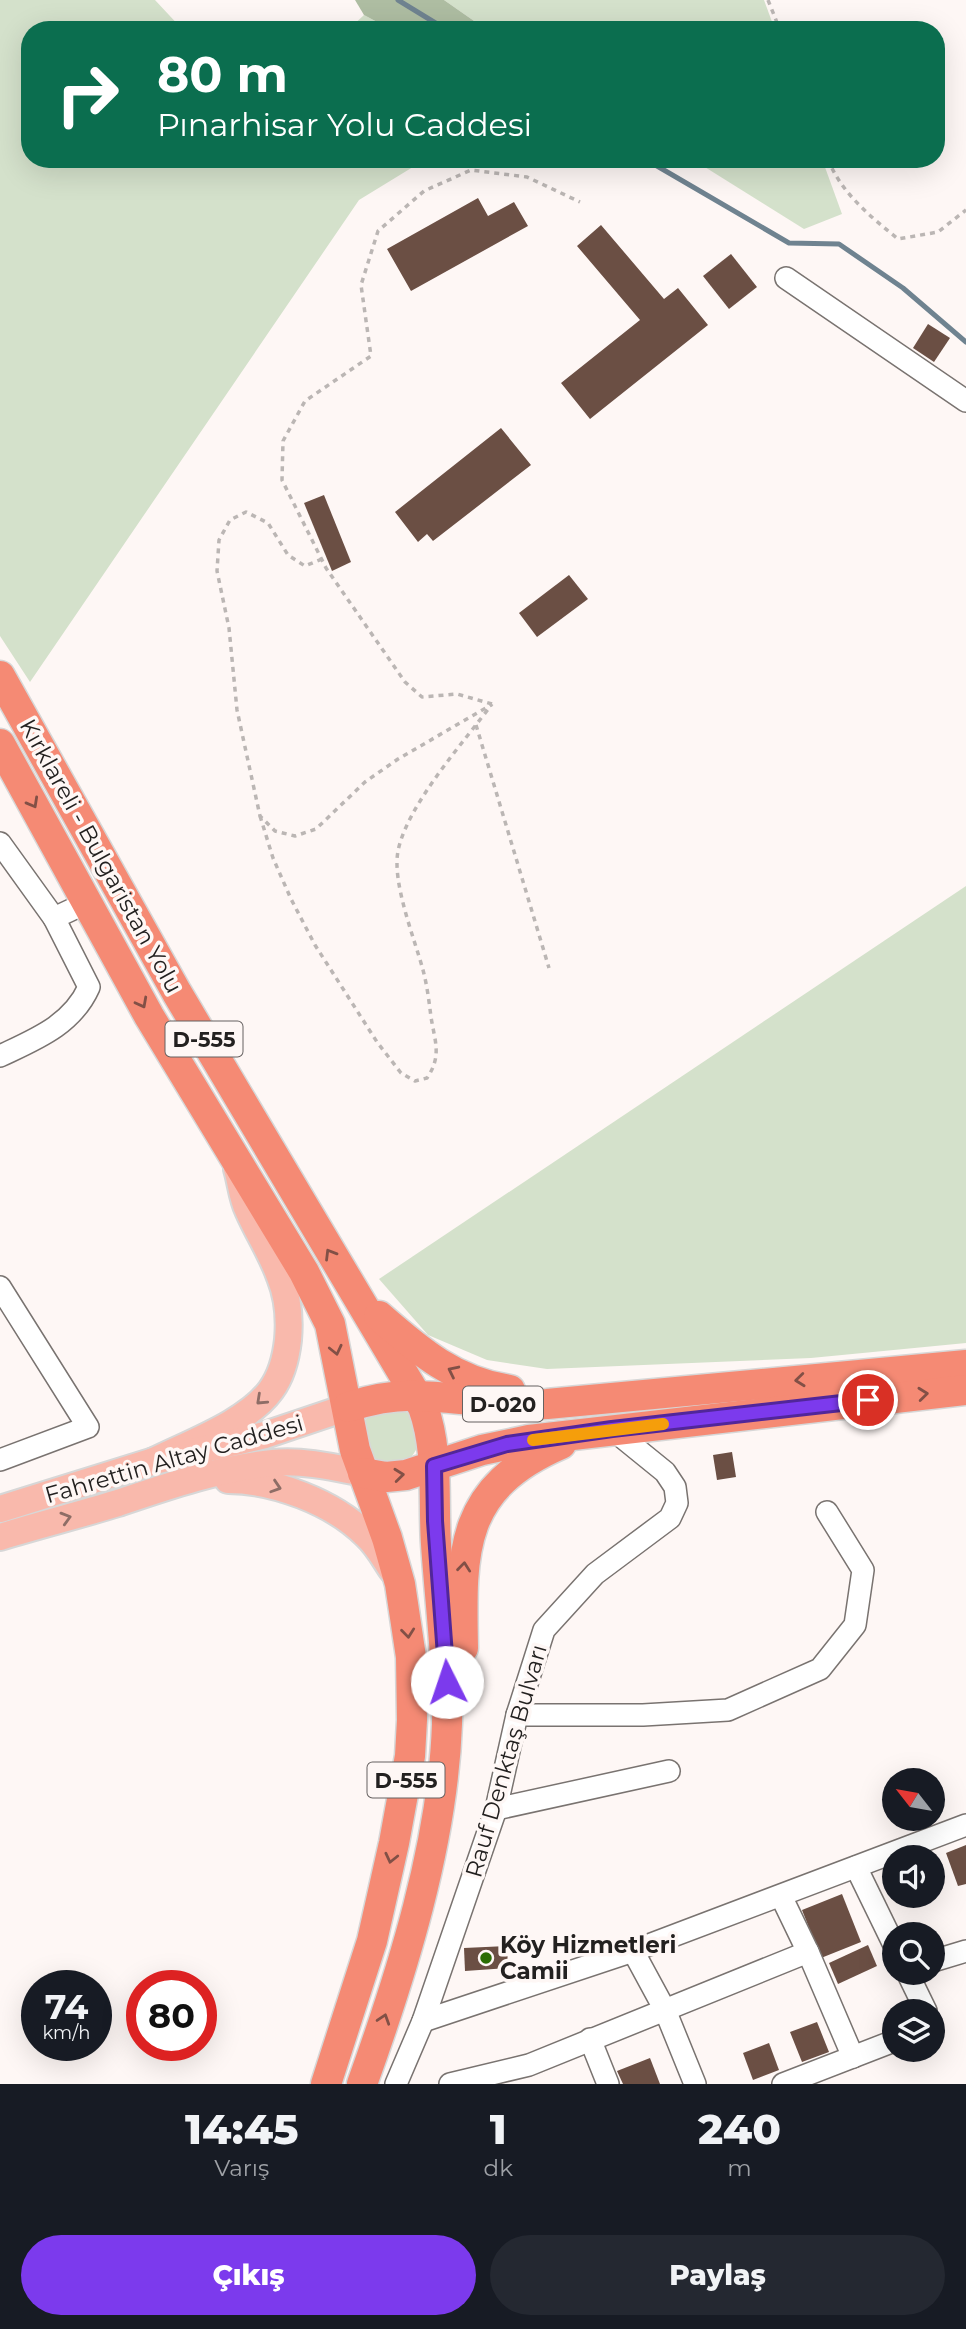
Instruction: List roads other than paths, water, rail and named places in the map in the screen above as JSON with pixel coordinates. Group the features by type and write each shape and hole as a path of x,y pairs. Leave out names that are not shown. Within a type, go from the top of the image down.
{"highway":[{"name":"Kırklareli - Bulgaristan Yolu","path":"0,676 177,993 416,1396"},
{"name":"Kırklareli - Bulgaristan Yolu","path":"0,744 149,1016 304,1272 330,1324 348,1407"},
{"path":"355,1296 422,1354 471,1380 497,1388 590,1401 966,1365"},
{"path":"363,1473 386,1477 406,1475 507,1444 612,1429 966,1390"},
{"name":"D-020","path":"348,1407 365,1402 416,1396 516,1405 590,1401"},
{"name":"D-555","path":"416,1396 423,1407 431,1434 434,1466"},
{"name":"D-555","path":"326,2084 372,1941 410,1756 412,1709 411,1657 400,1584 387,1538 355,1450 348,1407"},
{"path":"436,1828 452,1776 459,1739 463,1671 463,1572 470,1530 477,1514 498,1485 530,1459 561,1444 612,1429"},
{"name":"Rauf Denktaş Bulvarı","path":"362,2084 405,1955 436,1828 447,1725 447,1682 434,1515 434,1466"}],"main road":[{"path":"154,1461 235,1420 256,1406 280,1376 287,1353 289,1322 286,1296 276,1266 246,1207 233,1155"},
{"name":"Fahrettin Altay Caddesi","path":"0,1509 154,1461 265,1435 348,1407"},
{"name":"Fahrettin Altay Caddesi","path":"0,1537 160,1488 238,1469 274,1463 324,1465 363,1473"},
{"path":"160,1488 241,1480 275,1485 339,1514 366,1535 381,1552 400,1584"}],"street":[{"path":"786,278 966,401"},
{"path":"0,843 54,918 89,987 83,1002 54,1030 0,1056"},
{"path":"54,918 88,902"},
{"path":"0,1287 88,1427 0,1460"},
{"name":"Rauf Denktaş Bulvarı","path":"396,2084 423,2021 496,1809 517,1715 544,1630 595,1574 670,1518 677,1503 675,1487 665,1472 612,1429"},
{"path":"517,1715 643,1715 728,1710 820,1669 855,1625 863,1570 827,1512"},
{"path":"496,1809 669,1771"},
{"path":"423,2021 633,1951 966,1825"},
{"path":"856,1867 883,1922"},
{"path":"780,1896 808,1952 853,2057"},
{"path":"633,1951 665,2010 695,2084"},
{"path":"945,1957 966,1951"},
{"path":"450,2084 533,2075 590,2039 808,1952"},
{"path":"590,2039 608,2084"},
{"path":"783,2084 882,2046"}],"waterway":[{"path":"398,0 432,21"},
{"path":"660,168 789,243 839,244 903,288 966,342"}],"place":[{"name":"Köy Hizmetleri Camii","path":"486,1958"}]}
